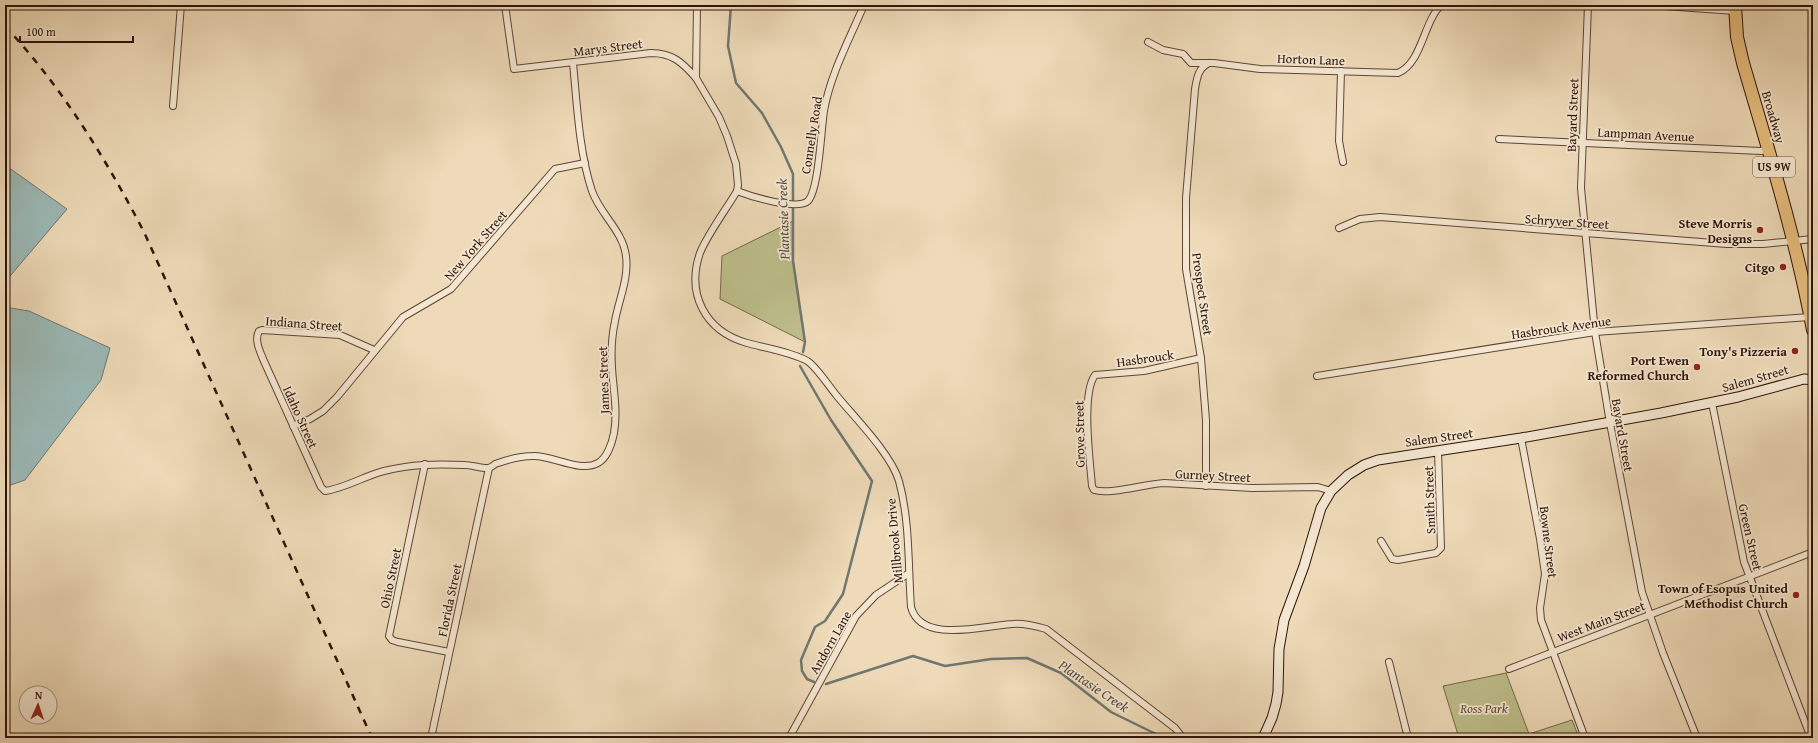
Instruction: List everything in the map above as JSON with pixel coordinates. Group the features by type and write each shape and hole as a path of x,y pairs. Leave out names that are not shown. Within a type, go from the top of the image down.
{"highway":[{"name":"Broadway","path":"1735,8 1737,37 1743,63 1794,241 1813,329"}],"street":[{"path":"173,106 181,5"},
{"name":"Marys Street","path":"505,5 514,69 651,53 664,53 671,56 686,67 696,78 720,117 736,164 738,185 737,191"},
{"path":"696,78 697,5"},
{"name":"Connelly Road","path":"737,191 762,200 800,204 807,202 816,179 827,95 864,5"},
{"name":"Horton Lane","path":"1148,42 1163,50 1183,54 1191,63 1209,63 1260,69 1390,73 1404,70 1412,61 1428,24 1440,5"},
{"name":"Bayard Street","path":"1588,5 1581,188 1595,332 1634,558 1642,592 1649,614 1697,738"},
{"path":"1650,5 1735,8"},
{"name":"James Street","path":"340,488 385,471 425,464 476,465 489,468 514,459 533,456 547,457 588,467 603,459 614,436 617,415 612,352 614,322 626,273 626,253 619,235 597,202 592,191 585,163 573,63"},
{"name":"Prospect Street","path":"1206,486 1206,420 1201,358 1186,269 1186,198 1197,74 1205,65 1209,63"},
{"path":"1341,71 1339,140 1343,162"},
{"name":"Lampman Avenue","path":"1499,139 1761,151 1768,149"},
{"name":"New York Street","path":"293,426 310,419 323,411 337,397 374,350 403,317 451,289 555,169 585,163"},
{"name":"Millbrook Drive","path":"737,191 700,253 696,271 696,285 699,304 713,324 725,333 744,342 772,349 810,363 880,449 893,468 898,480 905,512 908,573 913,614 931,627 963,631 1016,624 1046,629 1175,728 1184,738"},
{"name":"Schryver Street","path":"1339,228 1360,219 1380,217 1728,244 1763,244 1813,239"},
{"name":"Hasbrouck Avenue","path":"1317,376 1595,332 1810,317"},
{"name":"Indiana Street","path":"257,336 259,331 262,330 340,334 374,350"},
{"name":"Idaho Street","path":"257,336 258,345 263,359 321,487 325,491 340,488"},
{"name":"Hasbrouck","path":"1093,378 1098,374 1144,371 1201,358"},
{"name":"Grove Street","path":"1093,378 1090,387 1087,416 1092,486 1094,490"},
{"name":"Salem Street","path":"1263,738 1272,718 1276,704 1278,692 1280,638 1284,620 1304,566 1321,508 1331,491 1348,475 1364,465 1393,456 1521,438 1610,423 1712,403 1796,380 1813,380"},
{"name":"Green Street","path":"1712,403 1738,540 1748,576 1811,738"},
{"name":"Bowne Street","path":"1521,438 1545,574 1540,608 1541,620 1585,738"},
{"name":"Smith Street","path":"1381,541 1392,559 1398,560 1436,553 1441,548 1438,450"},
{"name":"Ohio Street","path":"425,464 390,636 392,640 398,642 449,652"},
{"name":"Florida Street","path":"431,738 489,468"},
{"name":"Gurney Street","path":"1094,490 1107,491 1164,483 1252,488 1318,487 1331,491"},
{"name":"West Main Street","path":"1509,669 1813,552"},
{"name":"Andorn Lane","path":"789,738 856,616 876,595 908,573"},
{"path":"1389,662 1408,738"}],"green space":[{"path":"793,221 793,261 805,342 720,299 722,256"},
{"name":"Ross Park","path":"1506,673 1529,734 1572,720 1579,738 1459,738 1443,686"}],"water":[{"path":"5,165 67,209 5,282"},
{"path":"5,307 29,311 110,348 101,380 25,480 5,487"}],"waterway":[{"name":"Plantasie Creek","path":"731,5 728,46 736,83 762,113 781,147 793,174 793,261 805,342 803,352"},
{"name":"Plantasie Creek","path":"800,366 831,420 872,481 843,594 825,621 815,627 801,660 802,671 807,679 814,682"},
{"name":"Plantasie Creek","path":"826,684 913,656 945,666 991,659 1027,658 1061,673 1111,712 1164,738"}],"railway":[{"path":"5,26 26,49 82,124 144,232 372,738"}],"place":[{"name":"Steve Morris Designs","path":"1760,230"},
{"name":"Citgo","path":"1783,267"},
{"name":"Tony's Pizzeria","path":"1795,351"},
{"name":"Port Ewen Reformed Church","path":"1697,367"},
{"name":"Town of Esopus United Methodist Church","path":"1796,595"}]}
